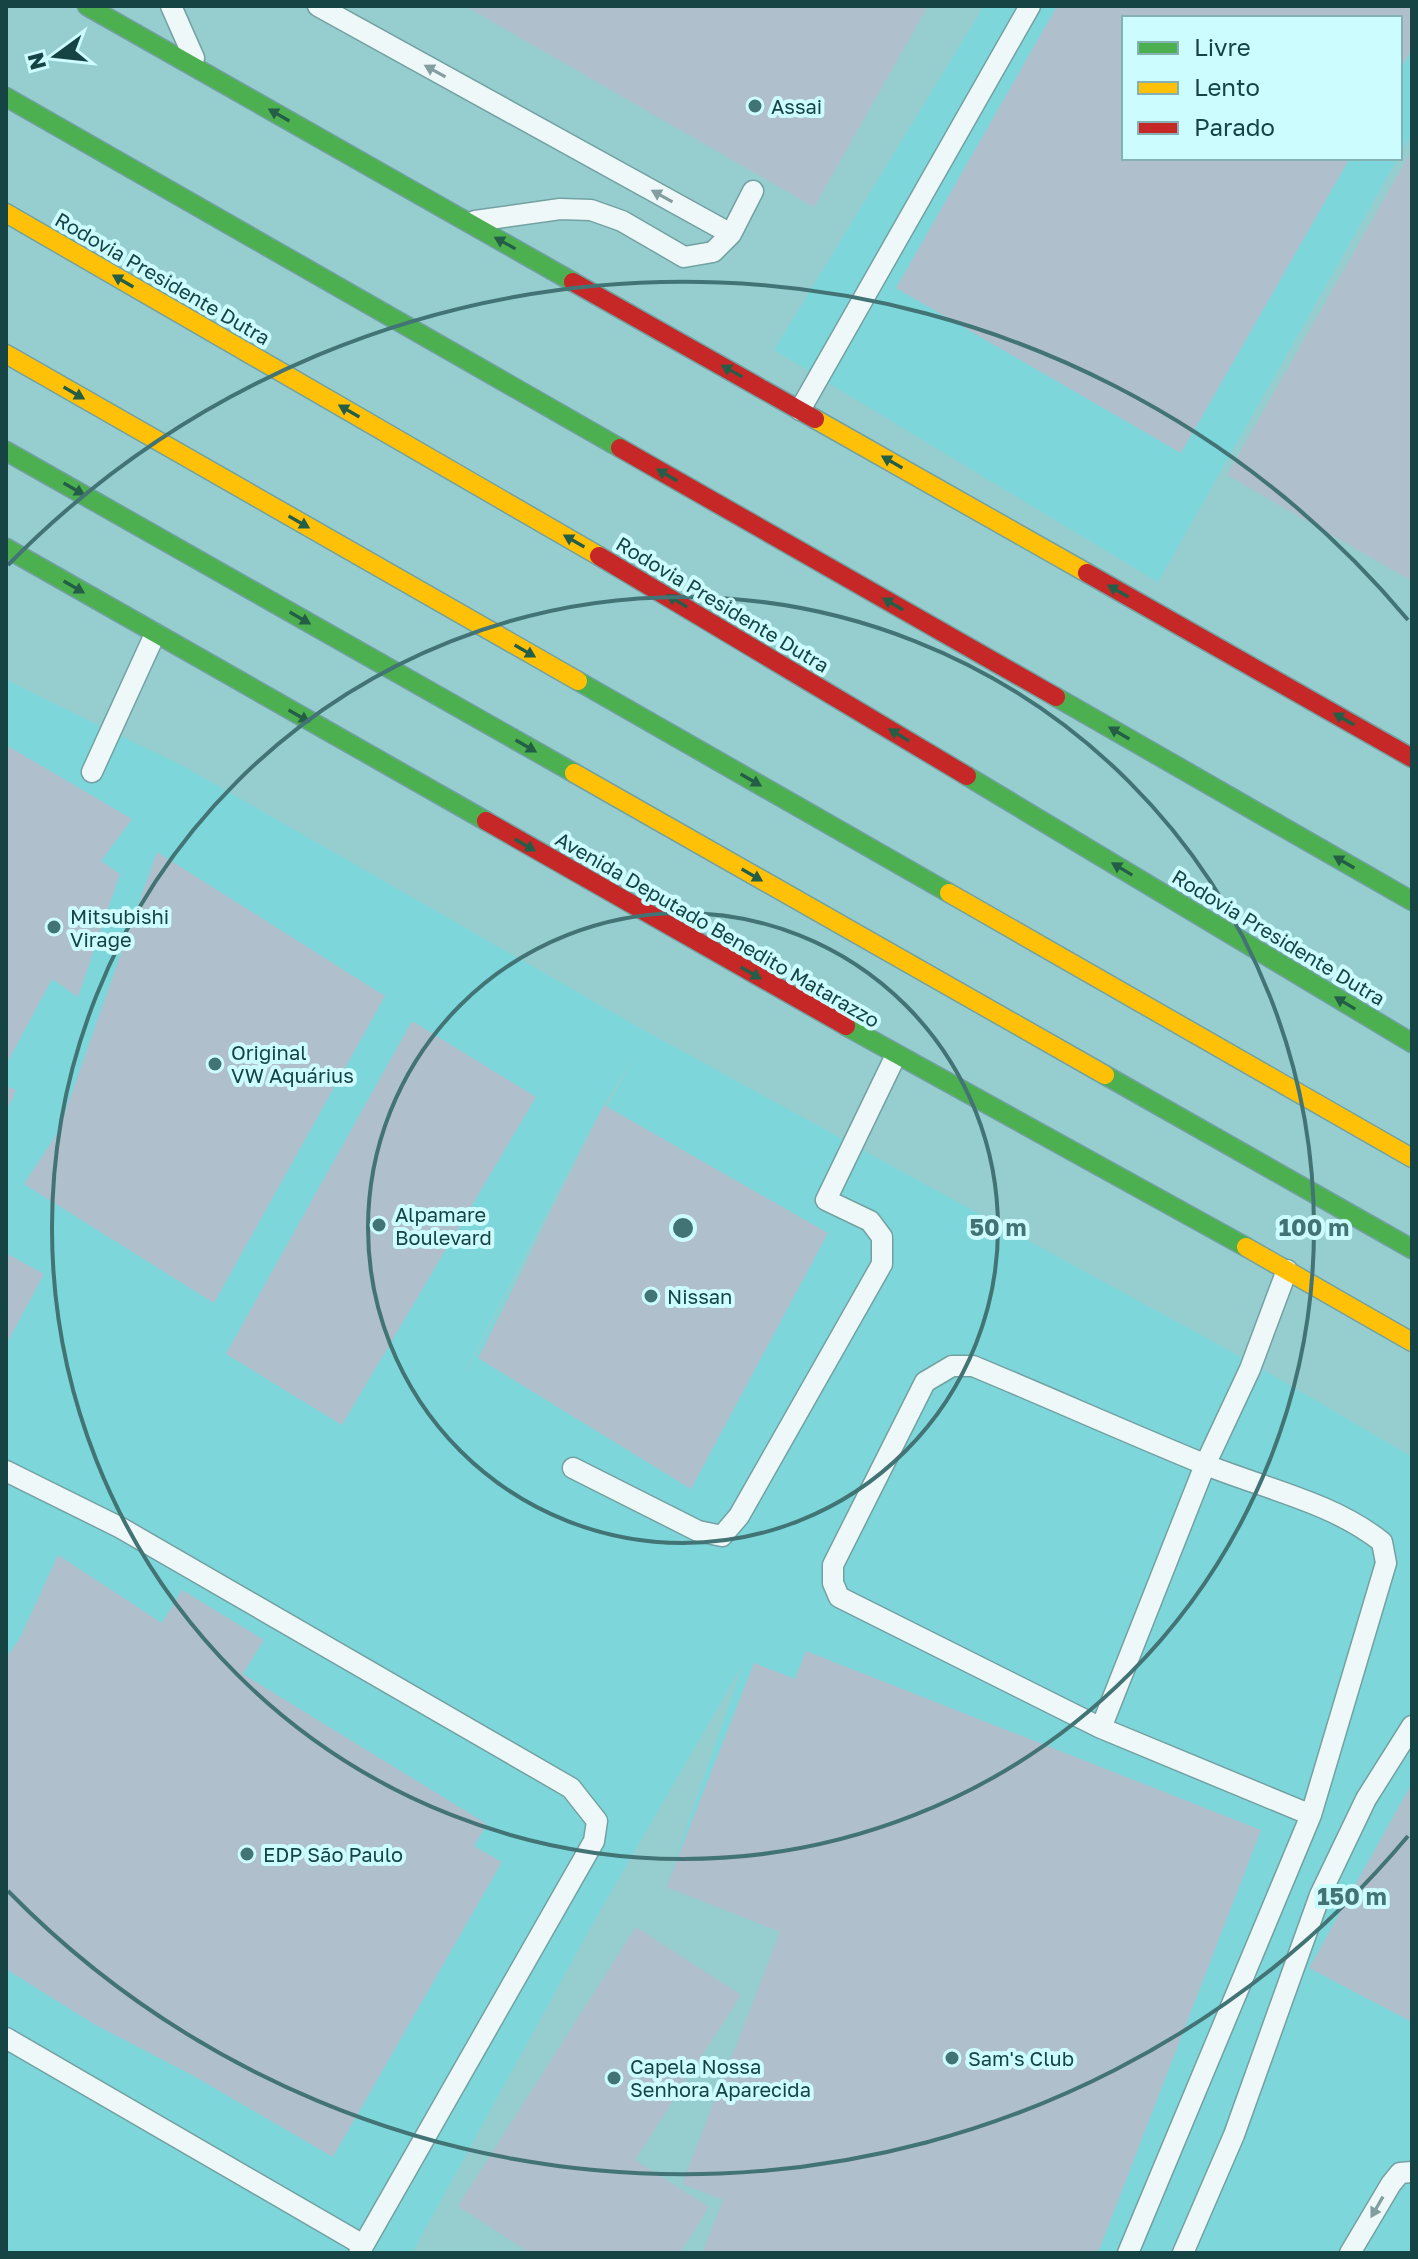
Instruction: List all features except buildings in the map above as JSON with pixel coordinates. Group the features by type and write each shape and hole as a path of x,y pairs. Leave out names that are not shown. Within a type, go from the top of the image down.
{"main road":[{"path":"87,6 1412,758"},
{"path":"6,97 1412,901"},
{"name":"Rodovia Presidente Dutra","path":"6,213 641,580 1412,1043"},
{"path":"6,354 1412,1158"},
{"path":"6,451 1412,1249"},
{"name":"Avenida Deputado Benedito Matarazzo","path":"6,548 896,1055 1412,1342"}],"lane":[{"path":"171,6 199,69"},
{"path":"318,6 731,234"},
{"path":"800,410 1030,6"},
{"path":"467,222 560,209 591,210 622,221 684,257 713,252 731,234 753,191"},
{"path":"92,772 155,634"},
{"path":"573,1468 698,1531 722,1536 739,1516 882,1264 882,1237 870,1221 826,1200 896,1055"},
{"path":"1101,1728 1205,1465 1250,1369 1287,1270"},
{"path":"1128,2253 1311,1815 1386,1563 1382,1542 1364,1527 1205,1465 973,1366 952,1366 925,1382 833,1565 833,1583 839,1597 1101,1728 1311,1815"},
{"path":"6,1471 121,1528 571,1788 597,1821 594,1841 361,2249 6,2038"},
{"path":"1183,2253 1234,2135 1320,1895 1366,1799 1412,1726"},
{"path":"1350,2253 1391,2184 1400,2173 1412,2172"}],"shaded area":[{"path":"984,6 1412,6 1412,134 1402,152 1402,16 1122,16 1122,160 1397,160 1158,582 774,350"},
{"path":"6,680 185,767 647,1032 1252,1363 1412,1457 1412,2253 702,2253 723,2200 682,2184 780,1932 666,1887 743,1664 593,1923 412,2253 6,2253","holes":["635,1055 467,1370 591,1128"]}],"traffic: fast":[{"path":"87,6 573,282"},
{"path":"6,97 620,448"},
{"path":"6,451 574,773"},
{"path":"6,548 486,821"},
{"path":"578,681 949,893"},
{"path":"1056,697 1412,901"},
{"path":"967,776 1412,1043"},
{"path":"846,1026 1246,1247"},
{"path":"1105,1075 1412,1249"}],"traffic: slow":[{"path":"6,213 599,556"},
{"path":"6,354 578,681"},
{"path":"815,419 1087,573"},
{"path":"574,773 1105,1075"},
{"path":"949,893 1412,1158"},
{"path":"1246,1247 1412,1342"}],"traffic: jam":[{"path":"573,282 815,419"},
{"path":"620,448 1056,697"},
{"path":"599,556 967,776"},
{"path":"1087,573 1412,758"},
{"path":"486,821 846,1026"}],"place":[{"name":"Assai","path":"755,106"},
{"name":"Mitsubishi Virage","path":"54,927"},
{"name":"Original VW Aquárius","path":"215,1064"},
{"name":"Alpamare Boulevard","path":"379,1225"},
{"name":"Nissan","path":"651,1296"},
{"name":"EDP São Paulo","path":"247,1854"},
{"name":"Sam's Club","path":"952,2058"},
{"name":"Capela Nossa Senhora Aparecida","path":"614,2078"}]}
